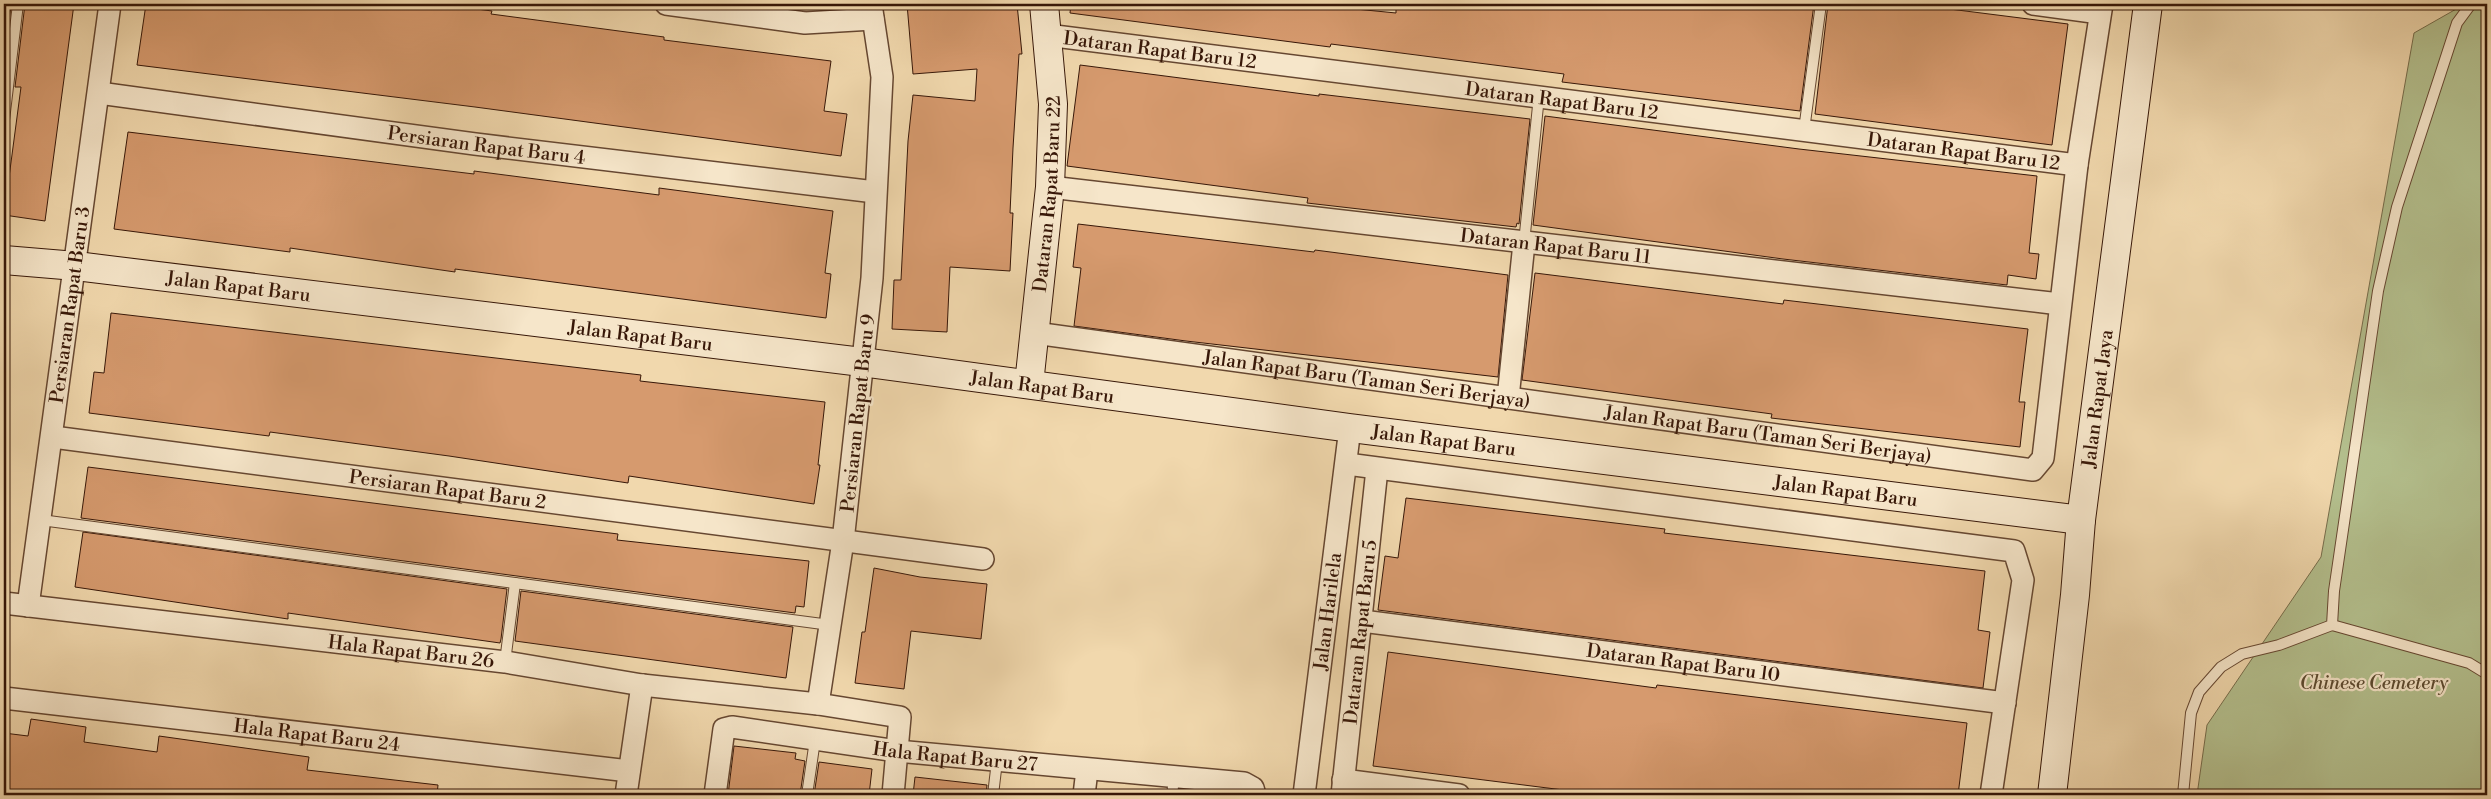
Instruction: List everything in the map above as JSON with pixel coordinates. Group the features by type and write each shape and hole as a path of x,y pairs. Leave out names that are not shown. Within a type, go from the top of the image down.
{"street":[{"name":"Persiaran Rapat Baru 3","path":"28,606 76,266 110,4"},
{"path":"666,4 805,23 872,11"},
{"name":"Dataran Rapat Baru 22","path":"1029,384 1036,334 1050,187 1053,104 1044,4"},
{"path":"2033,4 2101,8"},
{"name":"Jalan Rapat Jaya","path":"2052,795 2075,595 2081,520 2148,4"},
{"name":"Jalan Rapat Baru (Taman Seri Berjaya)","path":"1036,334 2033,470 2043,458 2077,165 2101,8"},
{"name":"Persiaran Rapat Baru 9","path":"818,704 843,542 872,278 882,77 872,11"},
{"name":"Dataran Rapat Baru 12","path":"1047,35 2077,165"},
{"name":"Persiaran Rapat Baru 4","path":"99,93 475,144 875,192"},
{"name":"Dataran Rapat Baru 11","path":"1050,187 2060,304"},
{"path":"1508,398 1524,243"},
{"name":"Jalan Rapat Baru","path":"4,260 76,266 862,362 1350,428 2081,520"},
{"name":"Jalan Harilela","path":"1304,795 1347,464 1350,428"},
{"name":"Persiaran Rapat Baru 2","path":"52,438 843,542 983,558"},
{"name":"Jalan Rapat Baru","path":"1347,464 2014,551 2023,580 2005,703"},
{"name":"Dataran Rapat Baru 5","path":"1342,788 1362,621 1377,469"},
{"name":"Hala Rapat Baru 26","path":"4,603 505,662 642,685 818,704"},
{"name":"Dataran Rapat Baru 10","path":"1362,621 2005,703"},
{"path":"626,795 642,685"},
{"name":"Hala Rapat Baru 24","path":"4,698 630,771"},
{"path":"1991,795 2005,703"},
{"path":"818,704 900,717 893,795"},
{"name":"Hala Rapat Baru 27","path":"715,795 724,729 732,727 897,751 1087,770 1173,787 1244,783 1254,792"},
{"path":"1084,795 1087,770"},
{"path":"1342,788 1459,795"}],"lane":[{"path":"4,120 18,4"},
{"path":"1804,130 1821,4"},
{"path":"2332,625 2335,582 2369,346 2396,207 2457,24 2471,4"},
{"path":"1524,243 1539,96"},
{"path":"41,520 830,625"},
{"path":"505,662 515,583"},
{"path":"2183,795 2192,713 2199,692 2221,667 2242,654 2278,645 2332,625 2469,663 2487,674"},
{"path":"807,795 815,740"},
{"path":"993,795 997,761"}],"green space":[{"name":"Chinese Cemetery","path":"2465,4 2487,4 2487,795 2197,795 2207,725 2321,557 2414,33"}],"building":[{"path":"4,4 11,4 4,65"},
{"path":"25,4 74,4 45,221 4,215 21,87 15,87"},
{"path":"146,4 439,4 492,11 491,14 664,37 664,40 831,61 824,111 847,114 841,156 475,107 137,65"},
{"path":"907,4 951,4 951,7 1017,4 1022,54 1019,54 1013,148 1010,213 1013,213 1010,271 950,267 947,332 892,329 894,280 901,280 908,141 913,95 975,101 977,69 913,74"},
{"path":"1071,4 1305,4 1396,13 1396,4 1814,4 1800,111 1562,82 1564,74 1331,44 1330,47 1070,13"},
{"path":"1828,4 1910,4 2068,24 2052,145 1815,114"},
{"path":"1080,65 1319,96 1319,94 1530,119 1519,224 1517,223 1516,227 1307,203 1308,198 1067,166"},
{"path":"1545,116 1799,149 2037,176 2029,253 2039,254 2036,279 2008,275 2007,285 1783,259 1533,225"},
{"path":"128,132 474,174 474,171 659,195 659,188 833,211 825,273 831,274 826,318 455,269 455,272 290,248 290,252 114,229"},
{"path":"1078,224 1314,252 1315,250 1508,275 1498,377 1186,341 1074,326 1081,268 1073,267"},
{"path":"1535,273 1783,304 1784,300 2028,329 2019,402 2025,402 2020,447 1771,418 1772,414 1522,380"},
{"path":"111,313 641,375 640,381 825,402 818,465 820,465 814,504 629,476 628,483 270,432 269,436 89,413 94,372 104,373"},
{"path":"88,467 618,534 617,540 809,561 804,607 796,606 795,613 81,518"},
{"path":"1406,498 1665,529 1664,533 1985,571 1978,630 1990,632 1983,688 1378,610 1385,556 1398,558"},
{"path":"83,532 507,589 500,643 288,613 288,619 75,587"},
{"path":"874,568 920,577 987,584 981,639 911,631 904,689 855,683 862,632 865,632"},
{"path":"521,591 793,627 786,678 515,641"},
{"path":"1388,652 1656,688 1657,685 1967,723 1958,795 1603,795 1373,766"},
{"path":"31,719 86,727 84,742 157,752 159,736 309,757 307,770 438,785 437,795 36,795 4,790 4,733 28,736"},
{"path":"734,746 796,753 795,759 805,761 800,795 728,795"},
{"path":"819,762 872,769 869,795 814,795"},
{"path":"915,777 987,785 986,795 913,795"}]}
